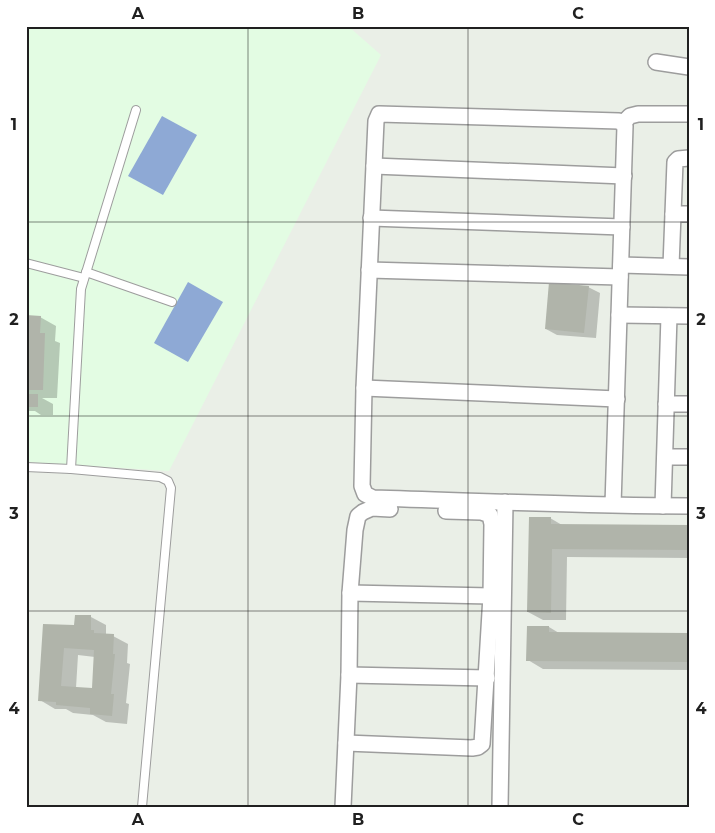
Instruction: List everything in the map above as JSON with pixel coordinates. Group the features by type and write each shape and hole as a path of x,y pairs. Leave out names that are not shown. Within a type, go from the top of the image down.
{"street":[{"path":"656,62 689,67"},
{"path":"623,123 609,120 379,114 376,121 371,218 362,486 365,494 373,498 689,506"},
{"path":"623,123 630,116 638,114 689,114"},
{"path":"613,505 626,130 623,123"},
{"path":"671,266 675,162 678,159 689,158"},
{"path":"374,166 624,176"},
{"path":"673,214 689,214"},
{"path":"371,218 622,227"},
{"path":"369,270 621,271 671,266 689,267"},
{"path":"619,315 689,316"},
{"path":"663,506 669,316"},
{"path":"364,388 617,399"},
{"path":"666,404 689,404"},
{"path":"664,457 689,458"},
{"path":"500,807 505,502"},
{"path":"343,807 349,675 350,593 358,516 372,508 481,512 490,515 492,524 491,596 484,736 482,744 478,747 346,744"},
{"path":"350,593 491,596"},
{"path":"349,675 487,678"}],"lane":[{"path":"71,469 81,289 136,110"},
{"path":"26,263 84,275 172,302"},
{"path":"26,467 160,477 168,481 171,488 142,807"}],"shaded area":[{"path":"26,26 348,26 381,55 169,471 26,462"},
{"path":"162,116 197,135 163,195 128,176"},
{"path":"188,282 223,302 188,362 154,343"}],"building":[{"path":"549,282 589,286 584,333 545,329"},
{"path":"26,315 41,316 40,333 45,333 43,390 26,390"},
{"path":"26,394 38,394 38,407 26,407"},
{"path":"529,517 551,517 551,524 689,525 689,550 552,549 551,613 527,612"},
{"path":"75,615 91,615 91,630 94,630 94,633 114,634 113,654 115,654 111,694 114,694 112,716 90,714 90,708 56,705 56,702 38,701 43,624 74,625","holes":["64,648 94,650 92,688 61,686"]},
{"path":"527,626 549,626 549,632 689,633 689,662 526,661"}]}
